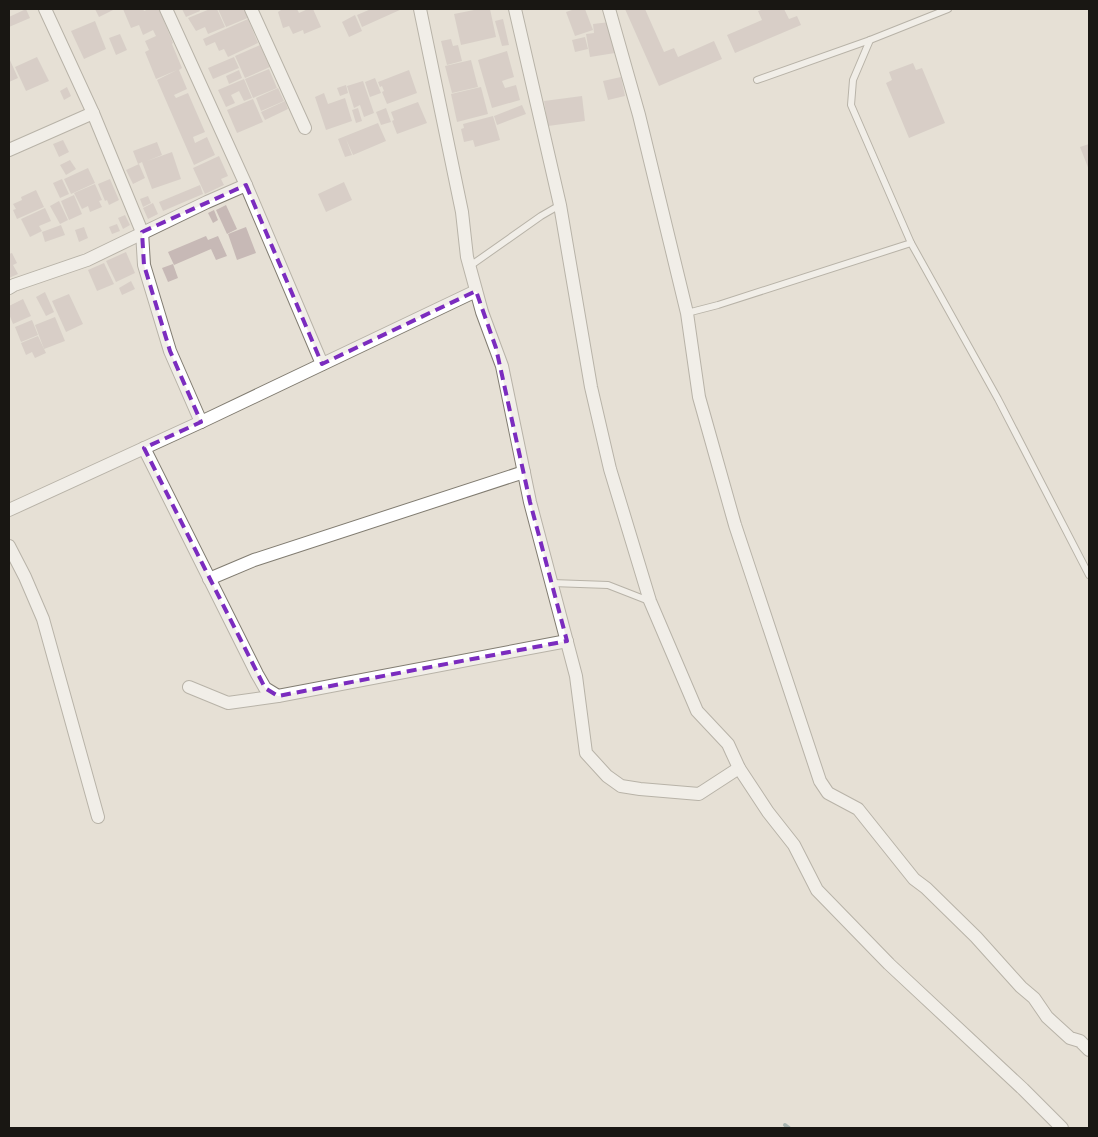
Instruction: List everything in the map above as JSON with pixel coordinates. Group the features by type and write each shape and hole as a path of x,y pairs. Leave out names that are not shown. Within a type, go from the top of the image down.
{"street":[{"path":"45,9 93,112 142,232 144,265 170,351 201,422"},
{"path":"166,9 246,185 322,364"},
{"path":"252,9 305,128"},
{"path":"420,9 462,212 470,266 476,291 502,366 524,472 568,641 576,676 586,753 607,776 621,786 698,794 739,768"},
{"path":"515,9 560,205 591,387 610,470 650,601 697,711 728,744 739,768 768,812 794,845 817,890 889,964 1062,1128"},
{"path":"609,9 639,115 687,313 699,397 736,525 820,781 828,793 858,809 914,879 926,888 976,937 1021,987 1034,998 1047,1017 1070,1038 1080,1041 1089,1050"},
{"path":"9,150 93,112"},
{"path":"9,288 87,260 142,232 246,185"},
{"path":"9,510 201,422 476,291"},
{"path":"144,448 264,688 278,696"},
{"path":"209,579 254,560 524,472"},
{"path":"9,546 43,619 98,817"},
{"path":"189,687 228,703 278,696 568,641"}],"lane":[{"path":"757,80 870,40 948,9"},
{"path":"870,40 853,80 851,105 911,243 998,399 1089,575"},
{"path":"470,266 560,205"},
{"path":"687,313 718,305 911,243"},
{"path":"552,583 608,585 650,601"}],"highlighted area":[{"path":"246,185 322,364 476,291 496,348 530,502 567,641 278,696 265,688 144,448 201,422 170,351 144,265 142,232"}],"building":[{"path":"26,9 30,18 9,27 9,17"},
{"path":"95,9 115,9 99,17"},
{"path":"123,9 143,9 144,11 159,9 182,68 179,70 187,89 174,95 176,98 188,93 205,132 193,137 195,143 207,137 215,155 194,165 157,80 177,70 156,79 145,52 149,50 145,41 156,36 153,30 143,35 139,25 131,28"},
{"path":"182,9 199,9 200,11 186,17"},
{"path":"210,9 217,9 225,27 208,34 205,27 196,31 188,18"},
{"path":"218,9 247,9 250,17 226,27"},
{"path":"281,9 297,9 299,13 313,9 321,27 304,34 303,30 293,34 289,26 283,28 278,12"},
{"path":"371,9 402,9 362,27 357,15"},
{"path":"479,9 490,9 496,37 461,45 454,14"},
{"path":"575,9 585,9 593,30 575,36 566,12"},
{"path":"625,9 645,9 664,52 674,48 678,57 714,41 722,59 659,86"},
{"path":"764,9 784,9 789,19 797,16 801,25 735,53 727,35 762,20 758,11"},
{"path":"355,15 362,31 349,37 342,22"},
{"path":"248,19 258,43 228,57 224,49 219,51 215,42 206,46 203,39"},
{"path":"503,19 509,45 502,46 495,21"},
{"path":"95,21 106,49 84,59 71,31"},
{"path":"610,22 615,53 590,57 586,34 594,33 593,24"},
{"path":"120,34 127,50 116,55 109,38"},
{"path":"585,37 588,49 575,52 572,40"},
{"path":"451,39 453,46 458,45 462,61 447,65 441,41"},
{"path":"260,45 270,67 245,78 235,56"},
{"path":"507,51 514,77 502,81 505,88 516,85 520,100 492,108 478,60"},
{"path":"37,57 49,81 26,91 15,67"},
{"path":"234,57 239,68 213,79 208,68"},
{"path":"9,58 18,78 9,82"},
{"path":"471,60 478,87 452,93 445,66"},
{"path":"913,63 916,70 922,68 945,123 909,138 886,83 892,80 889,72"},
{"path":"269,69 277,88 253,98 245,79"},
{"path":"239,70 242,78 229,84 226,76"},
{"path":"409,70 417,93 387,104 382,92 384,91 382,86 380,87 378,82"},
{"path":"621,77 625,96 608,100 603,81"},
{"path":"375,78 381,93 370,97 365,82"},
{"path":"244,79 252,98 244,101 239,91 231,95 235,103 226,107 218,90"},
{"path":"363,81 374,113 364,117 360,105 354,108 347,86"},
{"path":"346,85 348,93 340,96 337,88"},
{"path":"67,87 71,96 64,100 60,91"},
{"path":"481,87 488,114 457,122 451,94"},
{"path":"278,88 284,101 261,111 256,98"},
{"path":"324,93 328,104 345,98 352,121 326,130 315,97"},
{"path":"582,96 585,121 548,126 544,101"},
{"path":"253,99 263,122 237,133 227,110"},
{"path":"285,101 288,109 265,120 261,112"},
{"path":"418,102 427,123 397,134 391,112"},
{"path":"522,105 526,114 497,125 494,116"},
{"path":"358,108 362,121 356,123 352,110"},
{"path":"386,108 391,122 381,125 376,112"},
{"path":"493,116 500,140 475,147 473,140 464,142 461,129 464,128 463,124"},
{"path":"378,123 386,141 353,155 346,139 352,155 345,157 338,139"},
{"path":"63,140 69,152 59,157 53,144"},
{"path":"157,142 162,155 147,161 172,152 181,179 152,189 142,162 138,164 133,151"},
{"path":"1089,144 1089,170 1080,147"},
{"path":"219,156 228,176 221,179 224,185 205,194 193,168"},
{"path":"70,160 76,169 66,175 60,165"},
{"path":"139,164 145,178 133,184 126,170"},
{"path":"88,168 95,183 71,194 64,179"},
{"path":"62,179 69,194 60,198 53,183"},
{"path":"110,179 119,200 109,205 107,200 105,201 98,184"},
{"path":"344,182 352,200 326,212 318,194"},
{"path":"95,184 102,200 99,201 102,207 90,212 88,206 82,209 74,193"},
{"path":"200,185 203,194 163,211 159,202"},
{"path":"36,190 44,207 17,219 13,210 16,209 13,204 22,200 21,197"},
{"path":"74,195 82,214 69,220 61,201"},
{"path":"148,196 151,203 143,207 140,199"},
{"path":"59,201 68,220 60,224 50,206"},
{"path":"153,203 158,214 148,219 143,208"},
{"path":"226,205 237,229 227,234 216,210"},
{"path":"45,208 51,221 39,226 42,231 30,237 21,219"},
{"path":"214,210 218,220 213,223 208,213"},
{"path":"125,215 130,225 123,229 118,218"},
{"path":"117,224 120,231 112,234 109,227"},
{"path":"61,225 65,235 45,242 42,232"},
{"path":"84,227 88,238 79,242 75,230"},
{"path":"246,227 256,253 237,260 228,234"},
{"path":"206,236 208,240 218,236 227,256 216,260 211,249 174,265 168,252"},
{"path":"126,252 135,273 116,282 106,261"},
{"path":"12,253 17,263 13,265 18,274 9,278 9,254"},
{"path":"104,263 114,284 97,291 88,270"},
{"path":"173,264 178,278 168,282 162,268"},
{"path":"131,281 135,289 122,295 119,288"},
{"path":"45,292 54,312 46,316 36,297"},
{"path":"69,294 83,324 66,332 52,301"},
{"path":"23,299 31,316 13,324 9,314 9,306"},
{"path":"55,317 65,341 44,349 35,325"},
{"path":"32,320 38,335 21,342 15,327"},
{"path":"38,336 46,353 35,358 32,352 26,355 21,343"}],"waterway":[{"path":"785,1125 789,1128"}]}
